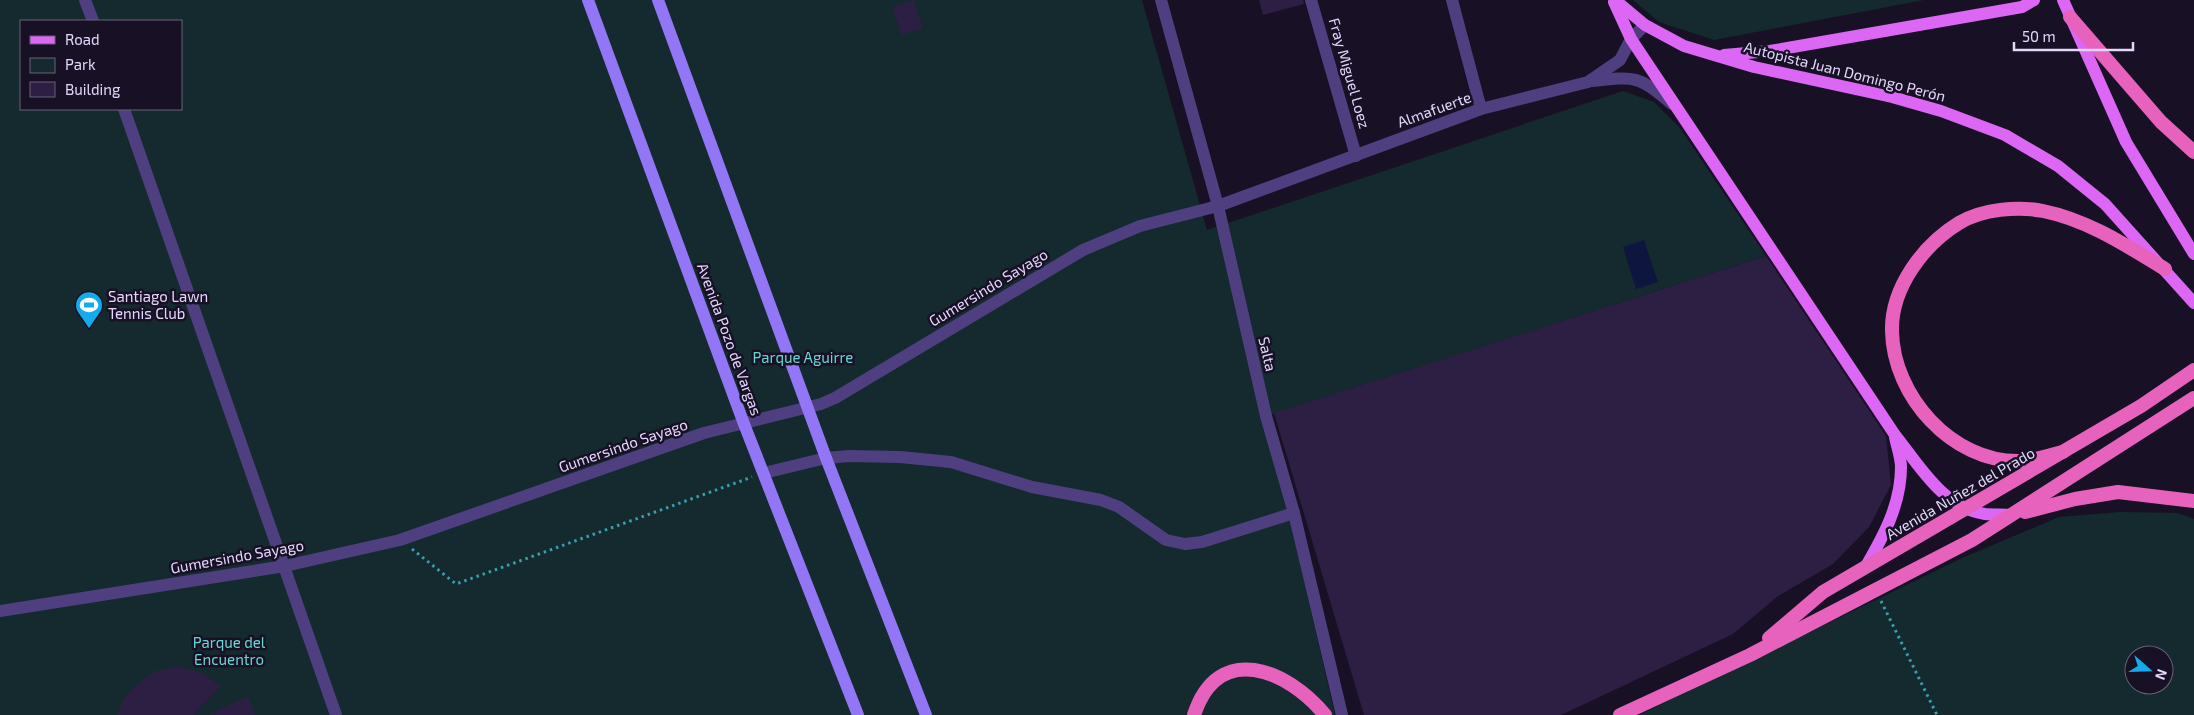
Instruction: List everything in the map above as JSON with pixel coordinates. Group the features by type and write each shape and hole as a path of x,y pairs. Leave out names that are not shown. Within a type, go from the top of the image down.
{"highway":[{"path":"2070,17 2160,122 2194,152"},
{"path":"2063,452 2019,461 1989,457 1956,442 1933,424 1914,400 1898,370 1892,331 1894,312 1900,290 1917,263 1934,242 1960,222 1986,213 2013,208 2042,210 2070,217 2108,235 2165,269"},
{"name":"Avenida Nuñez del Prado","path":"1750,655 1823,592 2141,406 2194,370"},
{"name":"Avenida Nuñez del Prado","path":"1620,715 1750,655 1972,540 2194,398"},
{"path":"2012,515 2075,499 2118,492 2194,501"},
{"path":"1194,715 1199,700 1209,685 1238,670 1258,669 1274,674 1292,684 1308,697 1324,715"}],"main road":[{"name":"Avenida Pozo de Vargas","path":"588,0 744,424 858,715"},
{"path":"658,0 826,458 926,715"},
{"path":"1614,0 1631,39 1895,435 1937,488 1967,508 1984,514 2012,515"},
{"name":"Autopista Juan Domingo Perón","path":"1614,0 1645,25 1684,46 1754,67 1892,97 1941,111 2005,136 2058,166 2105,204 2194,302"},
{"path":"1716,56 1790,48 2022,7 2034,0"},
{"path":"2063,0 2126,142 2194,254"},
{"path":"1865,568 1886,530 1896,504 1902,467 1895,435"}],"street":[{"path":"85,0 93,20"},
{"name":"Salta","path":"1161,0 1218,206 1266,416 1294,513 1342,715"},
{"name":"Fray Miguel Loez","path":"1312,0 1356,156"},
{"path":"1452,0 1481,109"},
{"name":"Almafuerte","path":"1218,206 1481,109 1588,82 1620,60 1631,39 1645,25"},
{"path":"1588,82 1628,77 1641,80 1677,108"},
{"path":"124,110 336,715"},
{"name":"Gumersindo Sayago","path":"0,611 285,566 400,540 704,433 808,408 835,398 1083,250 1140,226 1218,206"},
{"path":"764,473 826,458 900,457 950,462 1038,488 1100,500 1119,507 1166,540 1184,544 1202,542 1294,513"}],"path":[{"path":"400,540 456,584 764,473"},
{"path":"1875,590 1937,715"}],"green space":[{"name":"Parque Aguirre","path":"0,0 1142,0 1207,230 1623,91 1654,102 1680,128 1766,256 1266,416 1335,715 0,715"},
{"path":"1633,0 1924,0 1714,40 1659,22"},
{"path":"2120,512 2178,513 2194,519 2194,715 1639,715 1962,558 2059,517"}],"shaded area":[{"path":"1644,240 1658,282 1636,289 1623,247"}],"building":[{"path":"914,0 923,28 902,35 892,7"},
{"path":"1259,0 1303,0 1304,4 1263,15"},
{"path":"1766,256 1886,436 1891,485 1869,527 1833,564 1778,596 1733,634 1561,715 1364,715 1274,413"},
{"path":"178,666 202,673 221,686 193,715 117,715 124,698 136,685 155,671"},
{"path":"248,696 255,715 208,715"}],"place":[{"name":"Santiago Lawn Tennis Club","path":"89,329"}],"park label":[{"name":"Parque del Encuentro","path":"229,650"}]}
